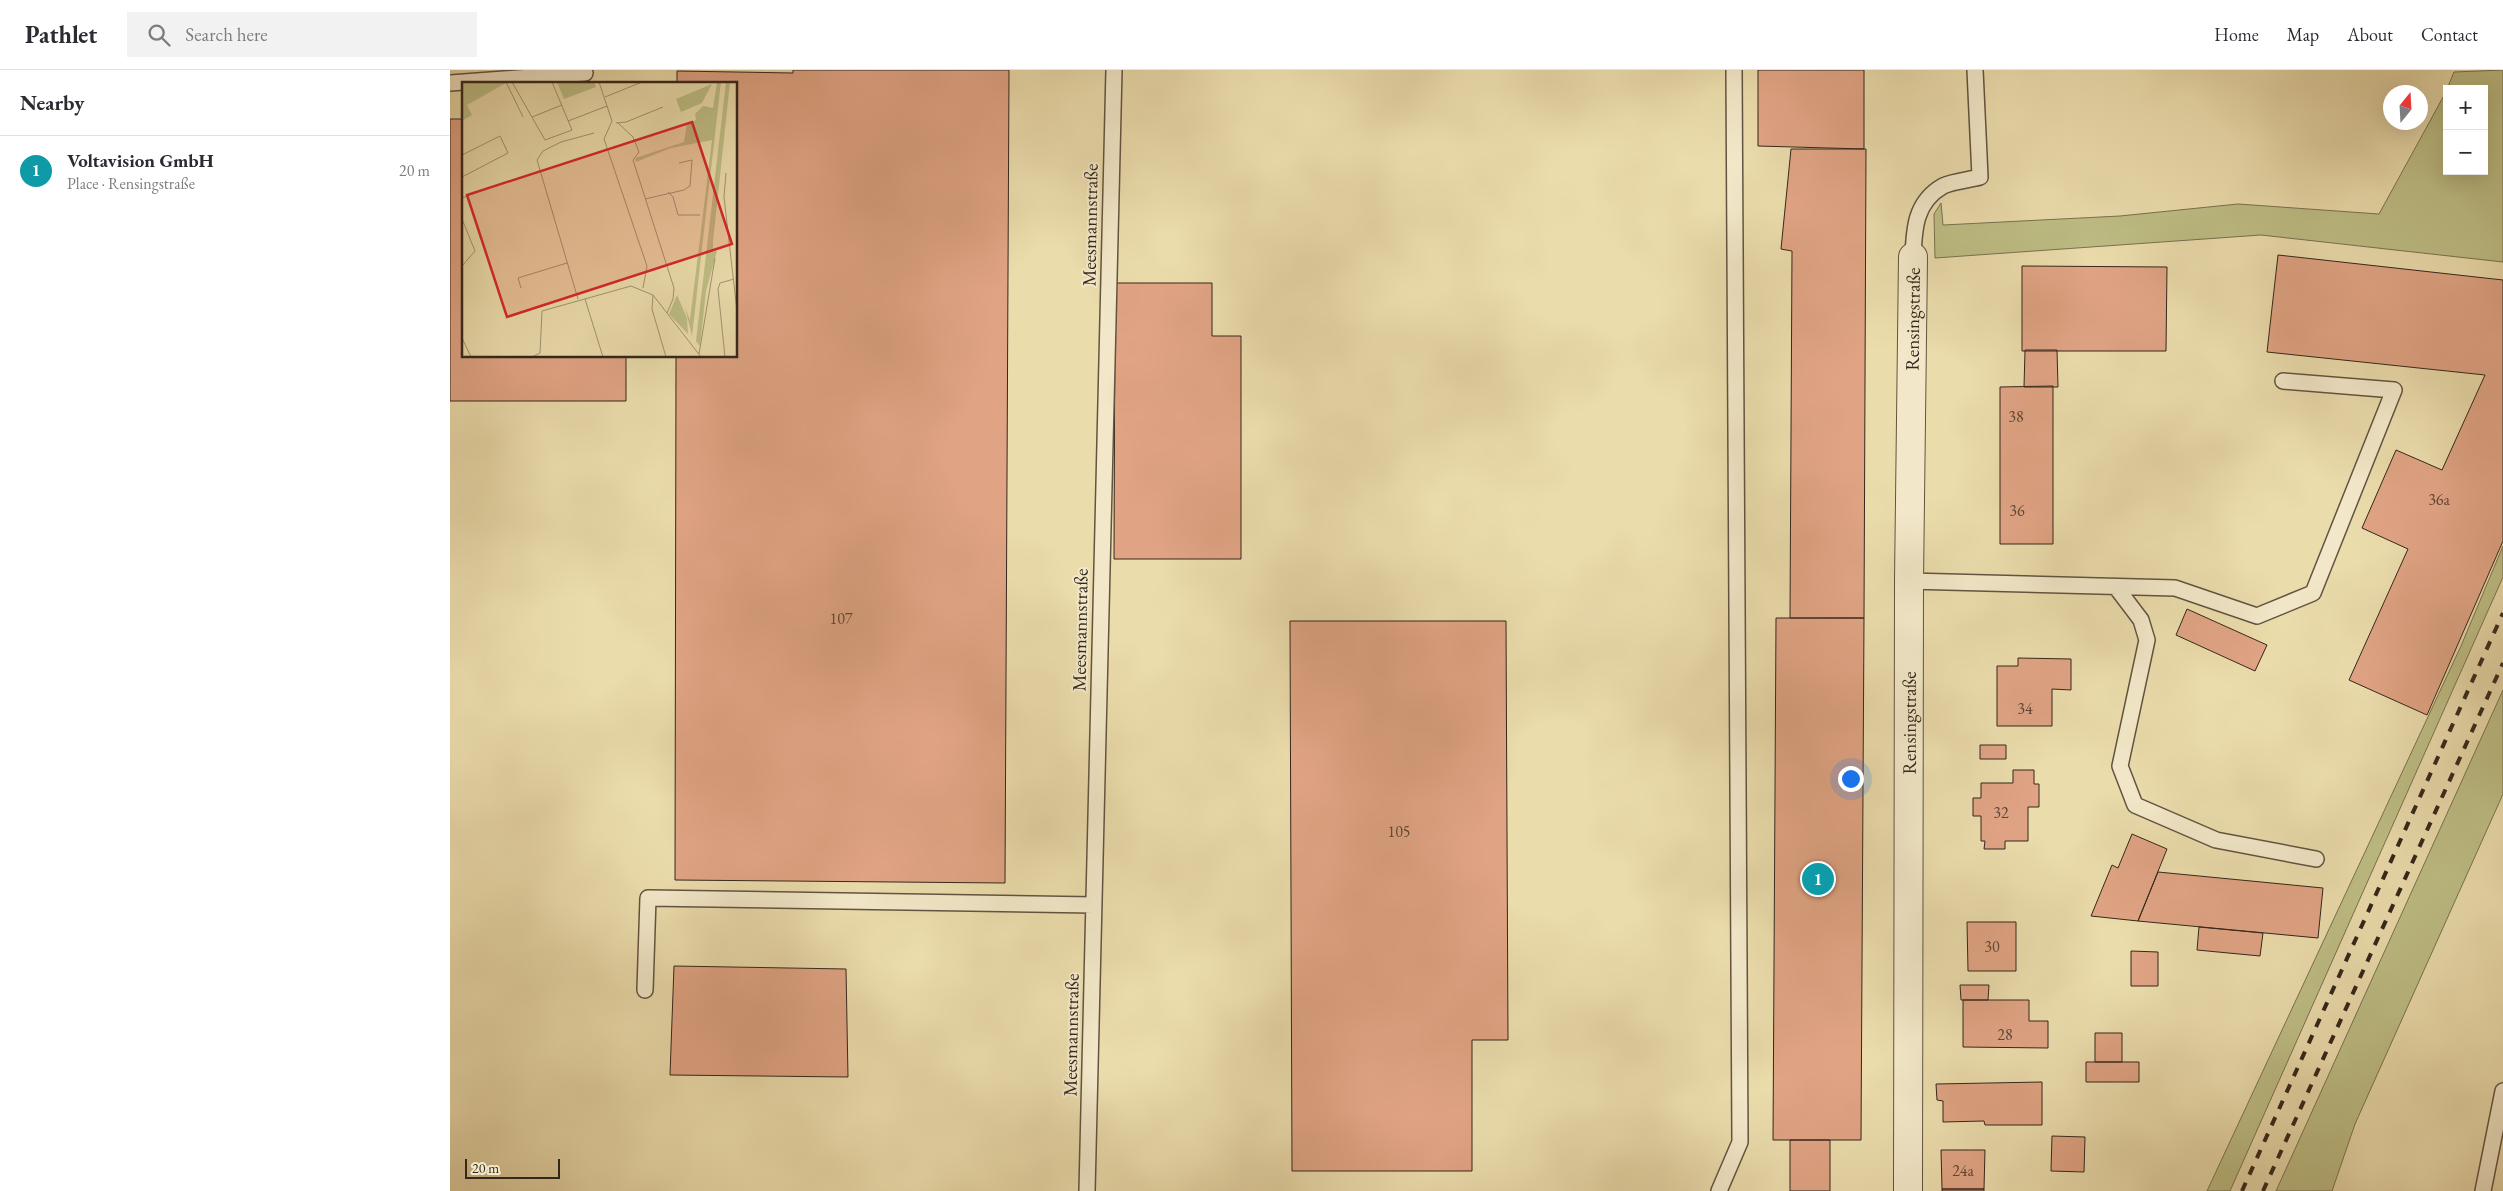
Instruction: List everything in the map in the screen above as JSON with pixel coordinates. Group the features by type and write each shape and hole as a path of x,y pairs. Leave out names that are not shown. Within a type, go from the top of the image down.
{"street":[{"name":"Rensingstraße","path":"1908,1191 1909,582 1913,257"}],"lane":[{"name":"Meesmannstraße","path":"1087,1191 1114,70"},
{"path":"1719,1191 1740,1142 1734,70"},
{"path":"1913,257 1916,216 1924,202 1943,186 1980,177 1975,70"},
{"path":"450,82 584,73"},
{"path":"1909,582 2175,588 2257,616 2314,594 2394,390 2283,381"},
{"path":"2116,587 2141,620 2147,640 2120,766 2135,805 2216,840 2316,859"},
{"path":"645,990 648,898 1094,905"},
{"path":"2483,1191 2503,1092"}],"green space":[{"path":"2503,70 2503,262 2261,235 1935,258 1934,214 1941,203 1943,225 2120,216 2238,204 2379,214 2425,130 2428,130 2428,125 2443,97 2443,175 2488,175 2488,85 2449,85 2454,72"},
{"path":"2503,546 2503,577 2230,1191 2207,1191 2461,646"},
{"path":"2503,690 2503,794 2355,1124 2332,1191 2276,1191"}],"building":[{"path":"793,70 1009,70 1005,883 675,880 676,358 738,358 738,82 677,82 677,71 793,73"},
{"path":"1758,70 1864,70 1864,149 1758,146"},
{"path":"450,119 462,119 462,358 626,358 626,401 450,401"},
{"path":"1791,149 1866,149 1864,618 1790,618 1792,251 1781,249"},
{"path":"2278,255 2503,280 2503,541 2427,715 2349,680 2408,549 2362,528 2396,450 2442,470 2485,375 2267,352"},
{"path":"2022,266 2167,267 2166,351 2022,351"},
{"path":"1115,283 1212,283 1212,336 1241,336 1241,559 1114,559"},
{"path":"2025,350 2057,350 2058,387 2024,387"},
{"path":"2053,386 2053,544 2000,544 2000,387"},
{"path":"2187,609 2267,645 2255,671 2176,635"},
{"path":"1776,618 1864,618 1861,1140 1773,1140"},
{"path":"1290,621 1506,621 1508,1040 1472,1040 1472,1171 1292,1171"},
{"path":"2018,658 2071,659 2071,690 2052,689 2052,726 1997,726 1997,666 2018,666"},
{"path":"1980,745 2006,745 2006,759 1980,759"},
{"path":"2013,770 2034,770 2034,784 2039,784 2039,807 2028,807 2028,841 2005,841 2005,849 1984,849 1985,841 1981,841 1981,816 1973,816 1973,798 1981,798 1981,783 2013,783"},
{"path":"2132,834 2167,849 2138,921 2091,916 2112,865 2118,868"},
{"path":"2158,872 2323,888 2318,938 2138,921"},
{"path":"1967,922 2016,922 2016,971 1968,971"},
{"path":"2199,927 2263,933 2260,956 2197,950"},
{"path":"2131,951 2158,952 2158,986 2131,986"},
{"path":"674,966 846,969 848,1077 670,1075"},
{"path":"1960,985 1989,985 1988,1000 1961,1000"},
{"path":"1963,1000 2029,1000 2029,1021 2048,1021 2048,1048 1963,1047"},
{"path":"2095,1033 2122,1033 2122,1062 2095,1062"},
{"path":"2086,1062 2139,1062 2139,1082 2086,1082"},
{"path":"2042,1082 2042,1125 1985,1125 1984,1121 1943,1122 1943,1101 1937,1100 1936,1084"},
{"path":"2052,1136 2085,1137 2084,1172 2051,1171"},
{"path":"1790,1140 1830,1140 1830,1191 1790,1191"},
{"path":"1941,1150 1985,1150 1984,1189 1942,1189"},
{"path":"1942,1189 1984,1189 1984,1191 1942,1191"}],"railway":[{"path":"2242,1191 2503,613"},
{"path":"2263,1191 2503,663"}],"place":[{"name":"Voltavision GmbH","path":"1818,879"}]}
